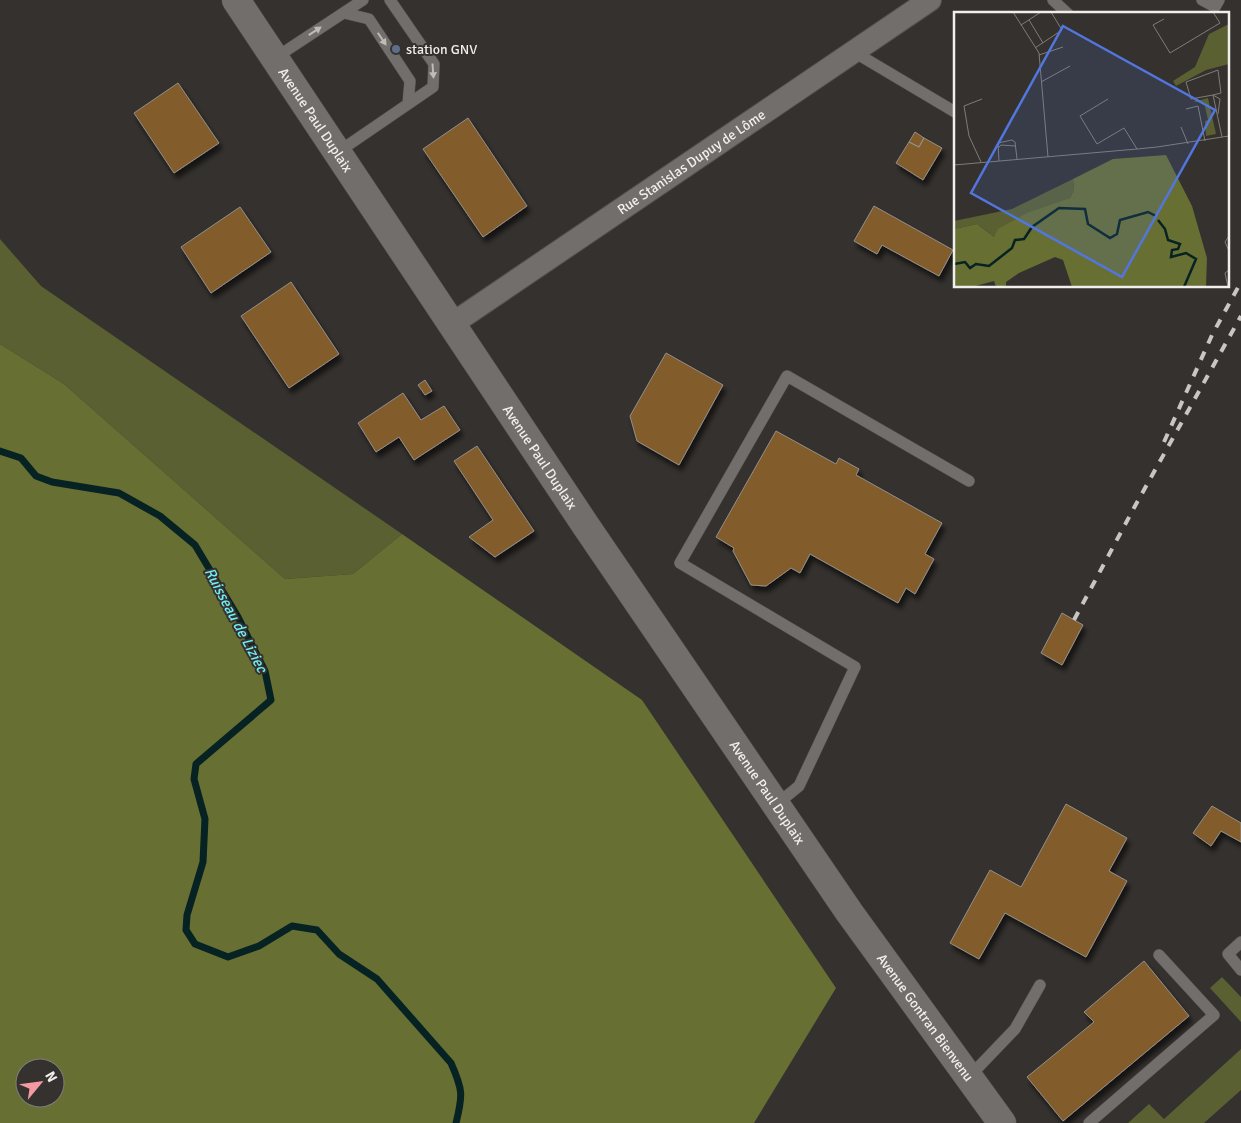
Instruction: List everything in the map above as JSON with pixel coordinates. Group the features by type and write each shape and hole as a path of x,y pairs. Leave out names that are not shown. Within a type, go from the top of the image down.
{"main road":[{"name":"Avenue Paul Duplaix","path":"236,0 586,526 849,912"},
{"name":"Avenue Gontran Bienvenu","path":"849,912 1002,1123"}],"street":[{"name":"Rue Stanislas Dupuy de Lôme","path":"452,324 930,0"}],"lane":[{"path":"275,58 363,0"},
{"path":"338,153 433,87 434,64 390,0"},
{"path":"1053,0 1066,12"},
{"path":"1202,0 1215,7 1219,0"},
{"path":"344,13 369,19 410,81 408,104"},
{"path":"854,52 954,111"},
{"path":"777,804 799,786 855,667 680,563 787,376 969,481"},
{"path":"1241,942 1228,954 1241,970"},
{"path":"1088,1123 1214,1015 1159,955"},
{"path":"968,1078 1015,1029 1040,986"}],"green space":[{"path":"0,239 41,286 402,534 353,574 285,579 64,384 0,344"},
{"path":"0,344 64,384 285,579 353,574 402,534 642,700 836,988 754,1123 0,1123"},
{"path":"1222,977 1241,997 1241,1022 1210,988"},
{"path":"1241,1049 1241,1090 1204,1123 1128,1123 1149,1104 1164,1119"}],"building":[{"path":"178,83 219,143 174,173 134,113"},
{"path":"468,118 527,206 483,237 423,149"},
{"path":"915,132 924,138 919,147 909,142"},
{"path":"924,138 942,148 923,180 896,163 909,142 919,147"},
{"path":"874,206 953,250 939,276 882,245 877,254 854,241"},
{"path":"240,207 271,252 211,293 181,247"},
{"path":"291,282 339,354 289,388 241,316"},
{"path":"666,353 723,385 679,465 637,441 630,416"},
{"path":"425,380 432,391 425,395 418,385"},
{"path":"403,393 421,420 444,406 460,430 414,460 399,437 376,452 358,423"},
{"path":"776,431 836,464 839,458 859,469 856,475 942,523 925,554 934,559 915,594 906,588 898,603 810,554 800,573 791,568 766,586 751,585 733,551 734,548 716,537"},
{"path":"477,446 534,531 495,557 469,537 493,520 454,461"},
{"path":"1062,613 1083,625 1062,665 1041,653"},
{"path":"1066,804 1127,838 1109,871 1127,881 1086,957 1005,913 979,959 950,943 990,870 1021,887"},
{"path":"1212,806 1241,823 1241,842 1221,831 1211,846 1193,833"},
{"path":"1144,961 1189,1016 1063,1121 1027,1077 1094,1022 1084,1012"}],"waterway":[{"name":"Ruisseau de Liziec","path":"0,451 21,458 36,476 52,482 119,493 160,516 195,545 238,617 265,671 271,700 196,764 194,779 205,819 203,862 187,915 186,930 195,944 228,957 259,946 292,926 317,930 339,954 377,979 451,1063 461,1093 456,1123"}],"railway":[{"path":"1164,442 1212,335 1241,282"},
{"path":"1074,620 1241,316"}],"place":[{"name":"station GNV","path":"396,49"}]}
